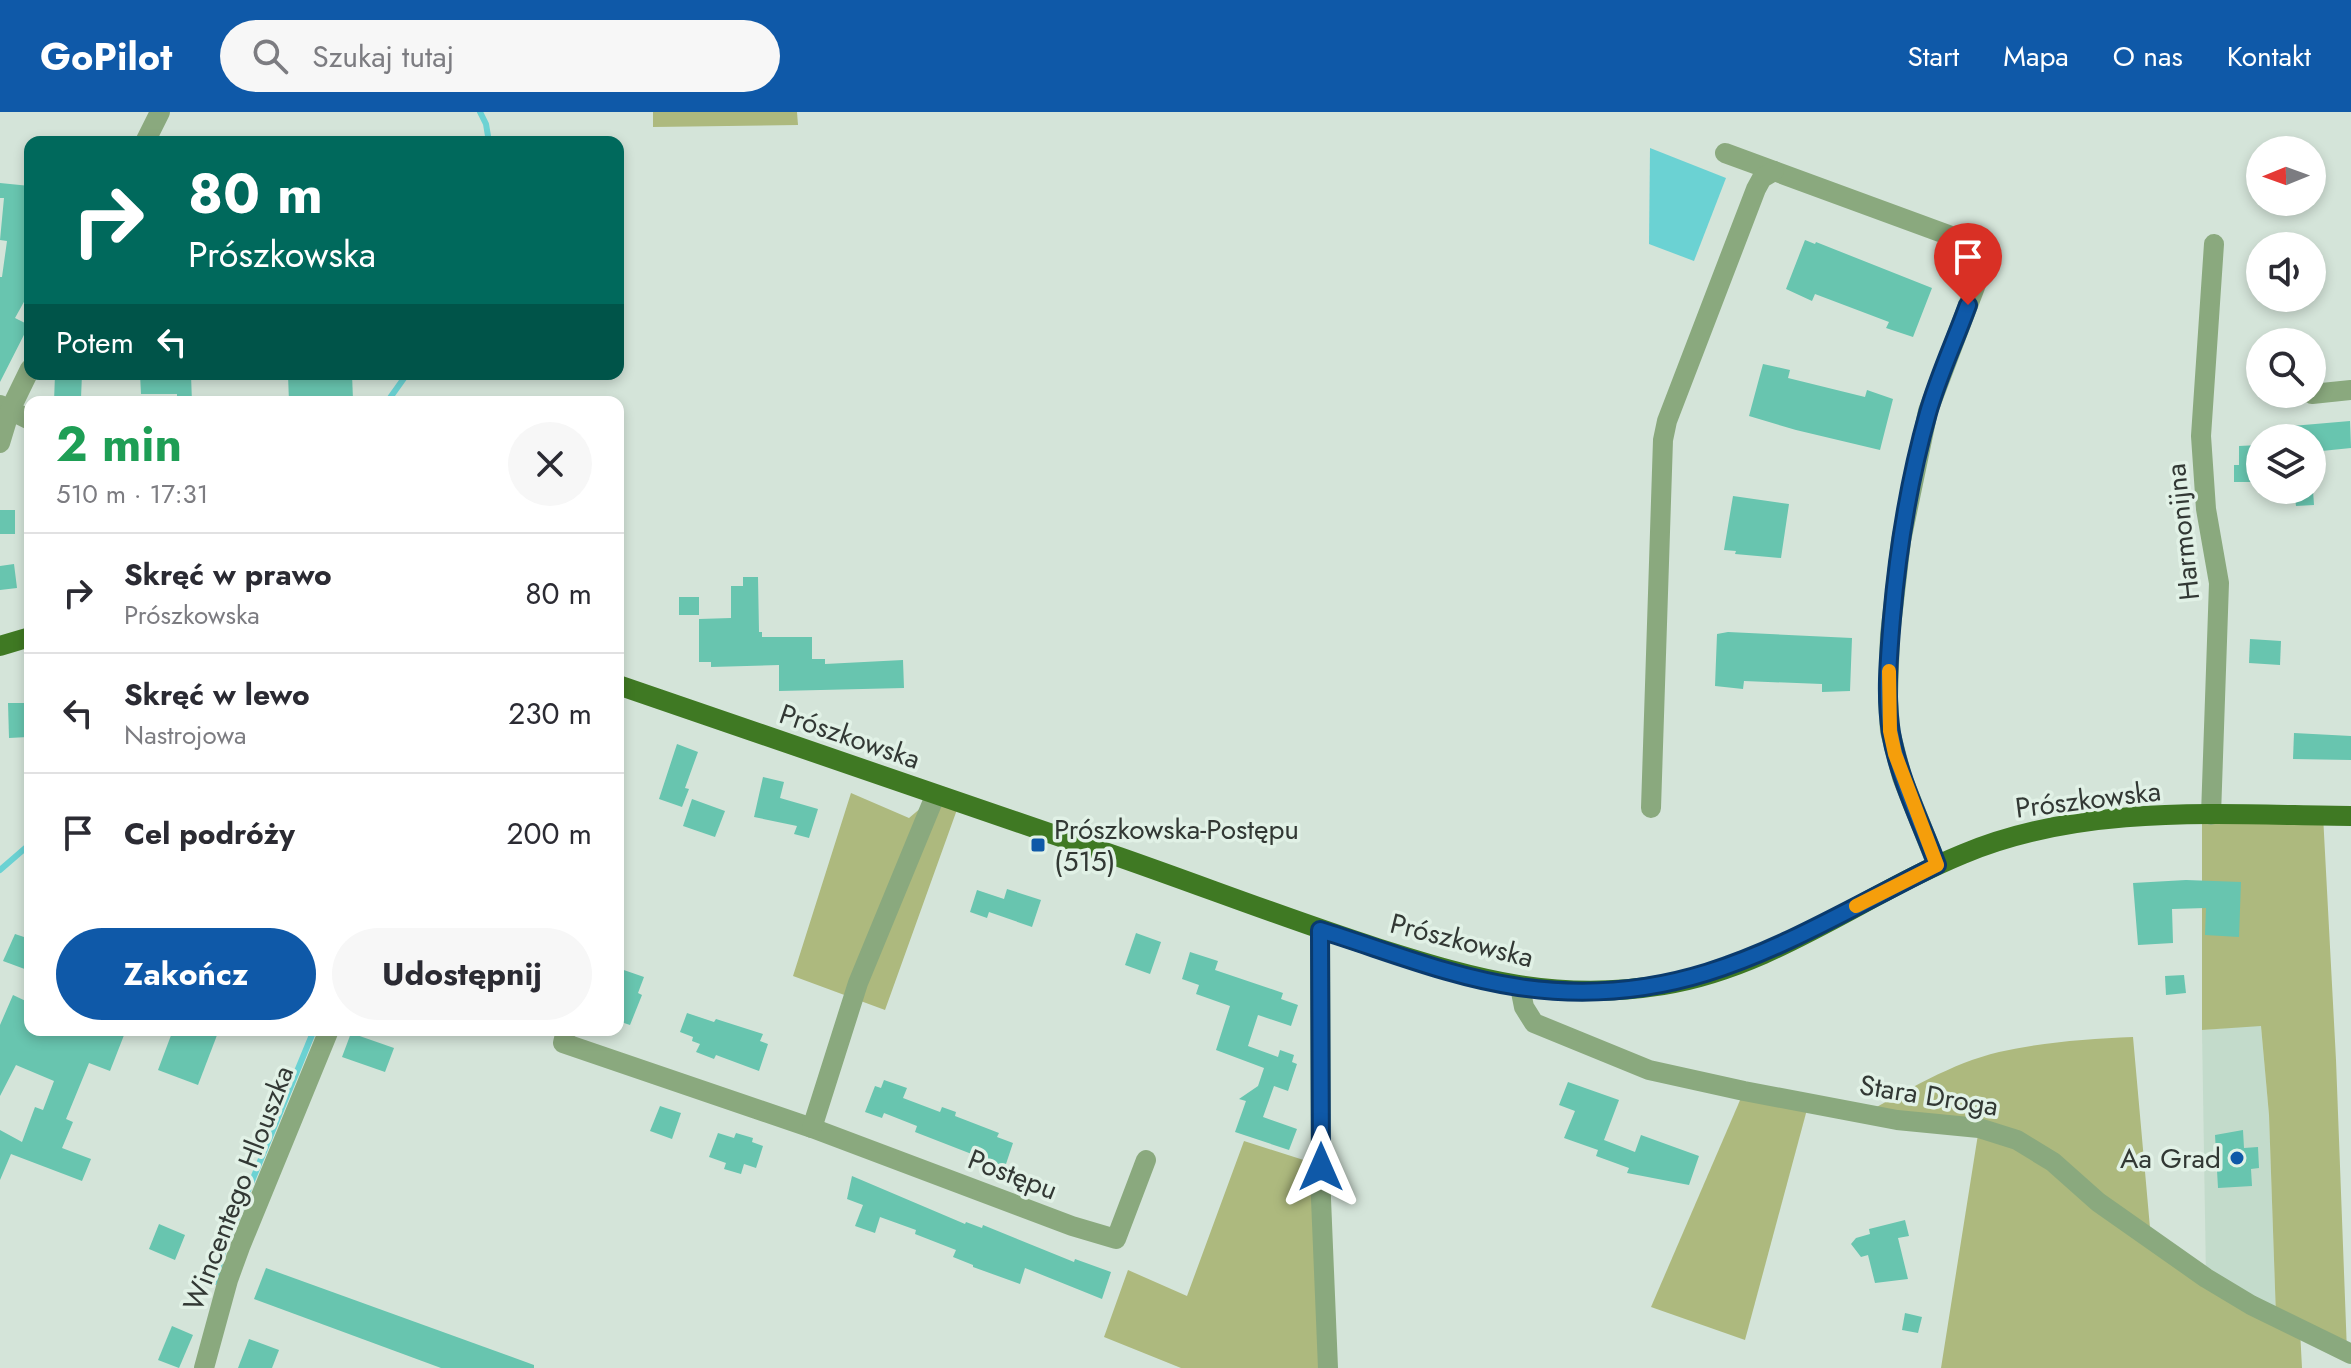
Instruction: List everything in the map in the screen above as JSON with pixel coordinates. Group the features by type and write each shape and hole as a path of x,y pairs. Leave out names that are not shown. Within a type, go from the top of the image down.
{"main road":[{"path":"0,646 24,639"},
{"name":"Prószkowska","path":"624,687 1446,971 1520,987 1583,992 1666,984 1750,959 1800,937 1937,865 2008,837 2047,828 2101,820 2211,815 2351,816"}],"street":[{"path":"148,136 160,112"},
{"path":"1725,153 1989,250 1928,411 1901,541 1892,620 1888,697 1890,731 1902,777 1937,865"},
{"path":"1651,808 1663,440 1667,421 1756,189 1762,178 1774,171"},
{"name":"Harmonijna","path":"2211,815 2219,583 2206,509 2201,436 2214,244"},
{"path":"0,443 5,407 24,378"},
{"path":"2326,392 2351,390"},
{"path":"5,407 24,417"},
{"path":"812,1128 858,983 935,796"},
{"path":"1320,930 1321,1199 1328,1368"},
{"name":"Stara Droga","path":"1520,987 1524,1007 1534,1023 1649,1070 1897,1120 1979,1128 2017,1140 2053,1162 2098,1202 2206,1278 2251,1305 2351,1354"},
{"name":"Wincentego Hlouszka","path":"204,1368 228,1280 327,1036"},
{"name":"Postępu","path":"565,1036 563,1043 812,1128 1072,1226 1116,1239 1146,1160"}],"shaded area":[{"path":"2261,1025 2269,1115 2276,1317 2206,1278 2202,1030"}],"green space":[{"path":"653,112 797,112 798,125 653,127"},
{"path":"851,793 909,818 935,796 959,804 885,1010 793,976"},
{"path":"2202,815 2323,815 2347,1352 2300,1330 2302,1368 1941,1368 1979,1128 1864,1114 1964,1063 2032,1046 2133,1037 2151,1239 2276,1317 2269,1115 2261,1026 2202,1030"},
{"path":"1744,1091 1809,1102 1745,1340 1651,1307"},
{"path":"1244,1141 1313,1163 1328,1368 1181,1368 1104,1337 1128,1270 1187,1296"}],"water":[{"path":"1650,148 1726,178 1694,261 1649,244"}],"building":[{"path":"0,183 24,185 24,302 15,318 24,322 24,335 0,382 0,277 7,241 0,240 4,198 0,198"},
{"path":"1805,240 1932,288 1913,337 1886,328 1889,322 1815,294 1812,301 1786,289"},
{"path":"1763,364 1790,370 1788,378 1865,397 1867,390 1893,399 1880,450 1749,416"},
{"path":"55,380 82,380 81,396 54,396"},
{"path":"140,380 191,380 192,396 141,394"},
{"path":"288,380 352,380 353,396 289,396"},
{"path":"2350,421 2351,448 2326,451 2326,424 2316,424"},
{"path":"2239,446 2246,446 2246,482 2234,482 2234,465 2239,465"},
{"path":"1733,496 1789,504 1781,558 1735,554 1736,551 1724,550"},
{"path":"0,510 15,510 15,534 0,534"},
{"path":"14,564 17,588 0,590 0,566"},
{"path":"743,577 758,577 759,632 762,632 762,637 812,637 812,659 825,659 825,664 903,660 904,688 779,691 779,665 711,667 711,662 699,662 699,619 731,618 731,586 743,586"},
{"path":"679,597 699,597 699,615 679,615"},
{"path":"1717,634 1852,638 1850,691 1822,692 1822,684 1744,681 1743,689 1715,686"},
{"path":"2250,639 2281,641 2280,665 2249,663"},
{"path":"8,703 24,703 24,737 9,738"},
{"path":"2294,733 2351,736 2351,760 2293,759"},
{"path":"677,744 698,752 685,788 689,789 682,807 659,799"},
{"path":"763,777 784,782 780,798 818,809 809,838 794,834 797,826 754,817"},
{"path":"692,799 725,811 715,837 683,826"},
{"path":"2186,880 2241,882 2239,937 2205,935 2206,908 2172,909 2173,943 2138,945 2133,883"},
{"path":"1007,889 1041,900 1032,927 989,912 987,918 970,912 977,890 1004,899"},
{"path":"1136,933 1161,942 1150,974 1125,965"},
{"path":"15,934 24,937 24,969 3,961"},
{"path":"1190,952 1218,961 1215,970 1283,993 1281,999 1298,1005 1291,1026 1258,1015 1248,1046 1278,1057 1280,1050 1294,1055 1292,1062 1297,1064 1288,1091 1274,1086 1263,1117 1297,1129 1289,1150 1235,1132 1246,1101 1239,1099 1258,1086 1264,1068 1216,1050 1230,1006 1196,994 1199,985 1182,979"},
{"path":"624,970 644,977 638,993 642,995 630,1025 624,1023"},
{"path":"2184,975 2186,993 2166,995 2165,976"},
{"path":"13,995 24,1000 24,1036 124,1036 110,1071 89,1063 66,1119 73,1122 62,1148 91,1159 82,1181 11,1154 0,1180 0,1130 22,1142 35,1107 43,1110 54,1081 16,1065 0,1096 0,1025"},
{"path":"687,1013 763,1034 760,1041 768,1044 759,1071 716,1055 714,1059 696,1052 700,1044 692,1041 693,1037 680,1032"},
{"path":"171,1036 217,1036 198,1085 158,1070"},
{"path":"350,1036 360,1036 394,1048 385,1072 342,1057"},
{"path":"884,1080 907,1088 903,1098 940,1112 942,1107 956,1112 955,1116 999,1133 997,1137 1013,1143 1005,1167 915,1132 917,1126 884,1113 882,1118 865,1112 875,1086 881,1088"},
{"path":"1568,1082 1619,1100 1604,1140 1635,1152 1641,1135 1699,1156 1689,1185 1627,1173 1629,1168 1596,1156 1598,1150 1564,1138 1575,1111 1559,1105"},
{"path":"660,1106 681,1113 672,1139 650,1131"},
{"name":"Aa Grad","path":"2243,1130 2244,1148 2258,1147 2259,1168 2251,1169 2252,1186 2218,1188 2215,1135"},
{"path":"718,1133 734,1138 736,1133 753,1138 752,1142 763,1146 756,1168 744,1164 741,1174 724,1169 726,1163 709,1157"},
{"path":"852,1176 965,1224 982,1228 983,1225 1074,1262 1075,1259 1111,1272 1102,1299 1025,1268 1020,1284 973,1267 953,1257 956,1250 915,1234 916,1230 880,1217 875,1233 855,1226 863,1205 847,1199"},
{"path":"1905,1220 1909,1236 1898,1238 1908,1279 1875,1283 1868,1255 1861,1257 1851,1244 1856,1238 1870,1234 1869,1229"},
{"path":"159,1224 185,1235 175,1260 149,1249"},
{"path":"266,1268 534,1365 534,1368 441,1368 254,1299"},
{"path":"1905,1313 1922,1317 1918,1333 1902,1330"},
{"path":"172,1326 193,1335 179,1368 158,1360"},
{"path":"249,1339 279,1350 272,1368 238,1368"}],"waterway":[{"path":"480,112 488,136"},
{"path":"391,396 403,380"},
{"path":"0,870 24,849"},
{"path":"215,1282 224,1249 312,1036"}],"slow traffic":[{"path":"1856,906 1937,865 1895,754 1890,731 1889,671"}],"place":[{"name":"Prószkowska-Postępu (515)","path":"1038,845"},
{"name":"Aa Grad","path":"2237,1158"}],"route":[{"path":"1321,1167 1320,930 1485,981 1548,990 1623,990 1685,980 1750,959 1800,937 1937,865 1902,777 1890,731 1890,635 1901,541 1928,411 1968,305"}]}
